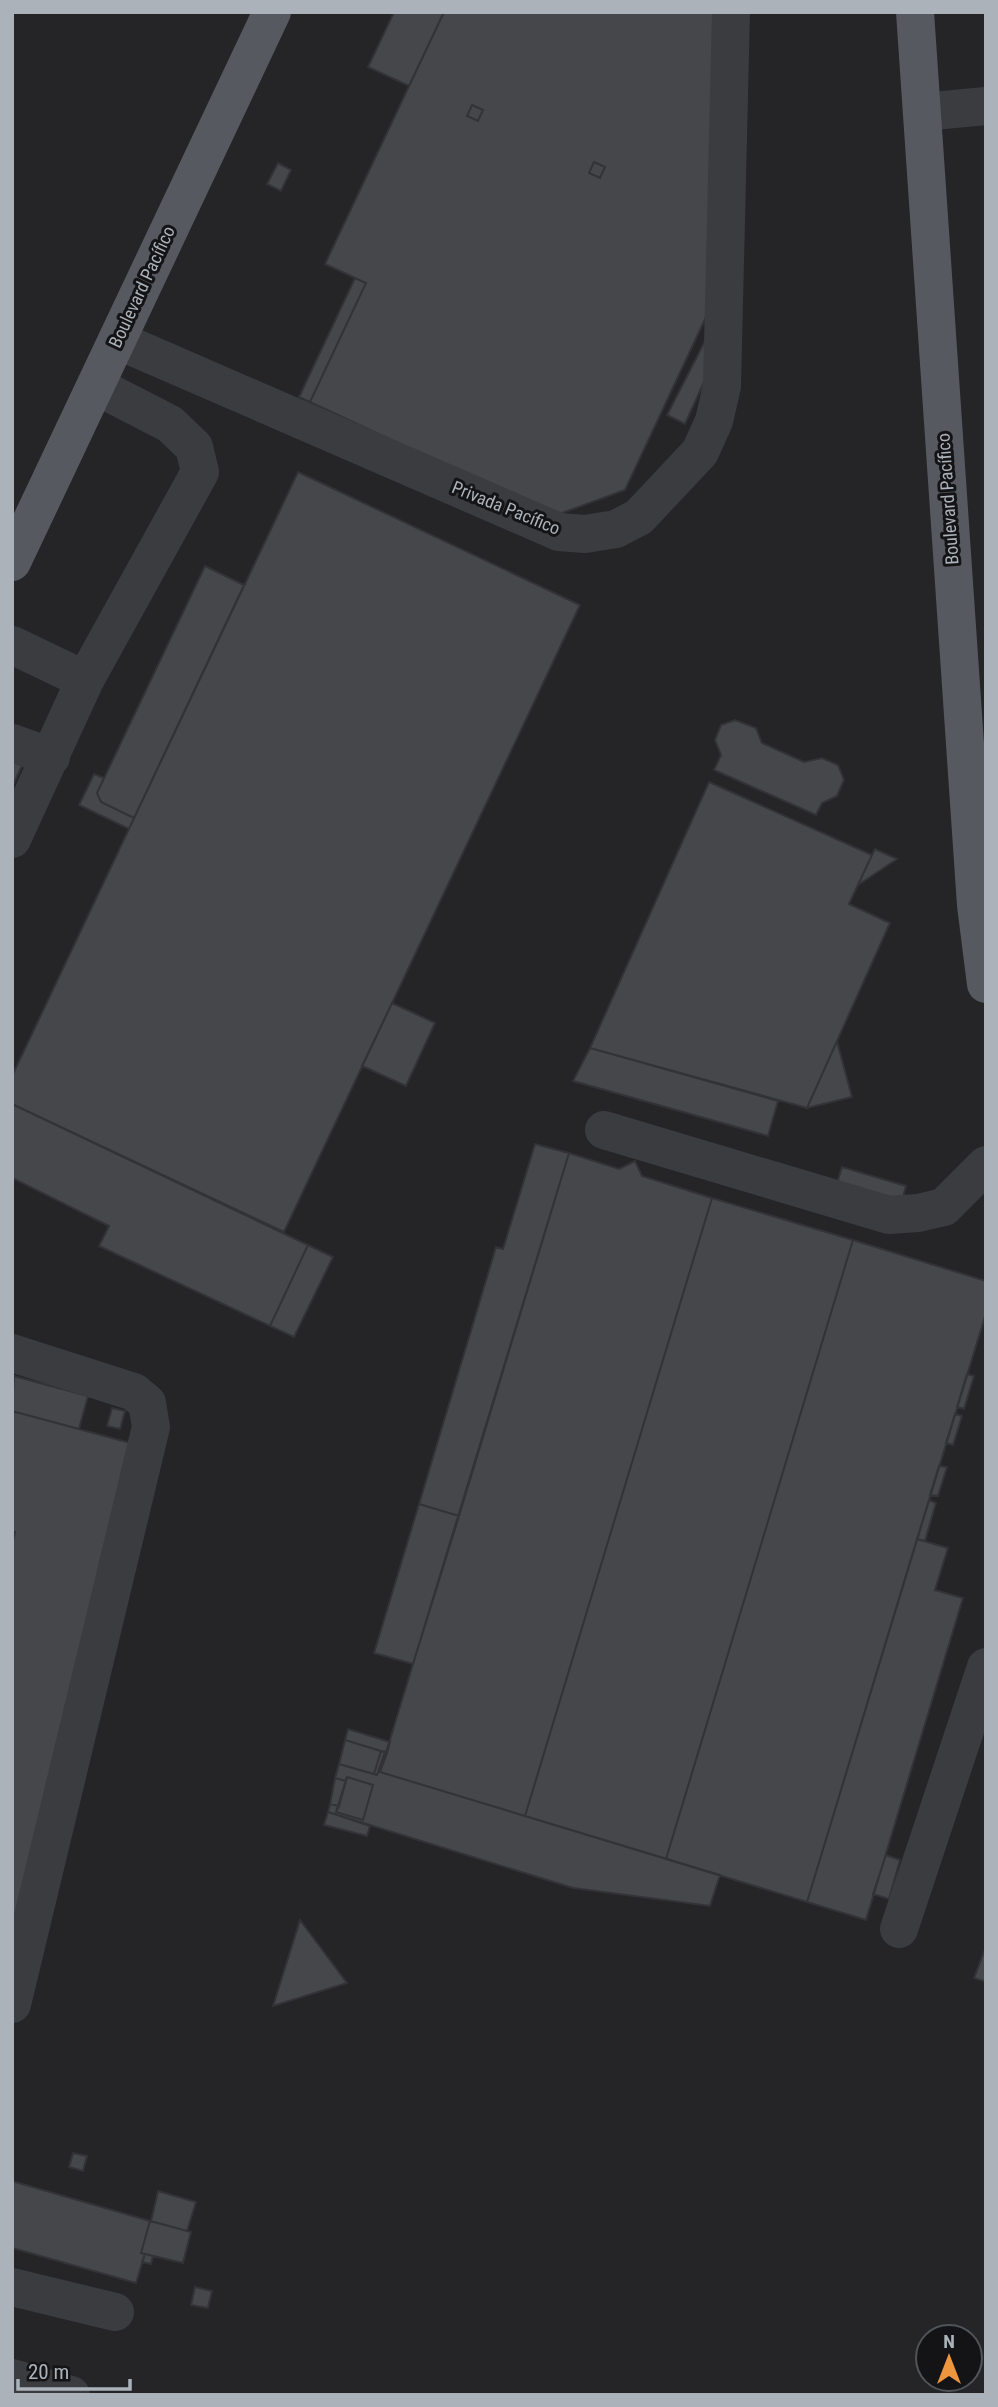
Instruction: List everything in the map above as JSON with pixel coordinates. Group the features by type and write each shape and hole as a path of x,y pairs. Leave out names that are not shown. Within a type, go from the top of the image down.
{"main road":[{"name":"Boulevard Pacífico","path":"12,562 272,12"},
{"name":"Boulevard Pacífico","path":"915,12 978,812 976,905 986,984"}],"lane":[{"name":"Privada Pacífico","path":"117,341 559,532 585,534 616,529 639,517 700,452 714,421 722,386 731,12"},
{"path":"922,112 986,106"},
{"path":"12,839 85,680 201,472 194,447 170,424 96,386"},
{"path":"12,645 85,680"},
{"path":"12,743 51,757"},
{"path":"604,1130 889,1215 918,1213 944,1207 986,1165"},
{"path":"12,1353 134,1392 147,1403 151,1427 12,2004"},
{"path":"899,1929 986,1667"},
{"path":"12,2287 115,2312"},
{"path":"12,2378 71,2395"}],"shaded area":[{"path":"12,12 986,12 986,2395 12,2395"}],"building":[{"path":"394,12 444,12 409,86 368,67"},
{"path":"444,12 726,12 715,298 625,490 554,516 310,402 366,283 325,264","holes":["472,105 483,110 478,121 467,116","594,162 605,167 600,178 589,173"]},
{"path":"472,105 483,110 478,121 467,116"},
{"path":"594,162 605,167 600,178 589,173"},
{"path":"278,163 291,170 281,191 267,184"},
{"path":"355,278 366,283 310,402 299,397"},
{"path":"706,339 720,347 685,424 667,415"},
{"path":"298,472 580,605 284,1232 12,1104 12,1076"},
{"path":"205,566 244,585 134,818 101,802 97,793"},
{"path":"735,720 756,728 762,743 804,762 822,758 838,765 844,780 837,796 822,803 816,815 714,770 721,755 715,740 721,725"},
{"path":"12,754 25,759 14,783 12,783"},
{"path":"94,774 104,778 97,793 101,802 134,818 129,829 79,805"},
{"path":"709,782 872,855 849,904 890,923 807,1108 590,1048"},
{"path":"875,849 897,859 858,885 872,855"},
{"path":"392,1003 435,1023 406,1086 362,1066"},
{"path":"837,1041 852,1097 807,1108"},
{"path":"590,1048 778,1101 768,1136 573,1081"},
{"path":"12,1104 308,1245 270,1326 99,1246 109,1226 12,1178"},
{"path":"535,1144 569,1153 459,1516 419,1504 496,1247 503,1249"},
{"path":"569,1153 619,1169 635,1161 642,1176 712,1198 525,1816 380,1772"},
{"path":"842,1167 906,1186 899,1211 834,1192"},
{"path":"712,1198 853,1240 666,1859 525,1816"},
{"path":"853,1240 986,1281 986,1313 807,1902 666,1859"},
{"path":"308,1245 333,1257 294,1337 270,1326"},
{"path":"967,1374 974,1376 964,1409 957,1407"},
{"path":"14,1376 88,1396 79,1429 12,1411"},
{"path":"112,1408 125,1411 120,1429 107,1426"},
{"path":"12,1411 149,1448 12,1943 12,1545 15,1532 12,1531"},
{"path":"955,1414 962,1416 953,1445 946,1443"},
{"path":"939,1466 947,1467 938,1496 930,1495"},
{"path":"929,1500 936,1503 925,1541 917,1539"},
{"path":"419,1504 459,1516 413,1664 374,1653"},
{"path":"917,1539 948,1548 935,1590 963,1598 866,1920 807,1902"},
{"path":"348,1729 390,1742 387,1753 345,1740"},
{"path":"345,1740 381,1751 374,1774 339,1764"},
{"path":"381,1751 385,1752 377,1775 374,1774"},
{"path":"385,1752 387,1753 380,1772 720,1875 710,1906 573,1888 328,1812 330,1804 339,1806 336,1812 363,1820 373,1785 347,1777 346,1781 335,1778 339,1764 377,1775"},
{"path":"347,1777 373,1785 363,1820 336,1812"},
{"path":"335,1778 346,1781 339,1806 330,1804"},
{"path":"328,1812 370,1826 367,1836 324,1825"},
{"path":"886,1855 900,1860 889,1899 873,1894"},
{"path":"300,1920 347,1983 273,2006"},
{"path":"986,1947 986,1982 974,1978"},
{"path":"73,2153 87,2156 83,2171 69,2167"},
{"path":"12,2181 150,2221 141,2253 145,2254 136,2283 12,2248"},
{"path":"158,2191 196,2202 187,2231 151,2221"},
{"path":"150,2221 191,2232 183,2263 141,2253"},
{"path":"145,2254 153,2256 151,2264 142,2262"},
{"path":"195,2287 212,2291 208,2308 191,2305"}]}
